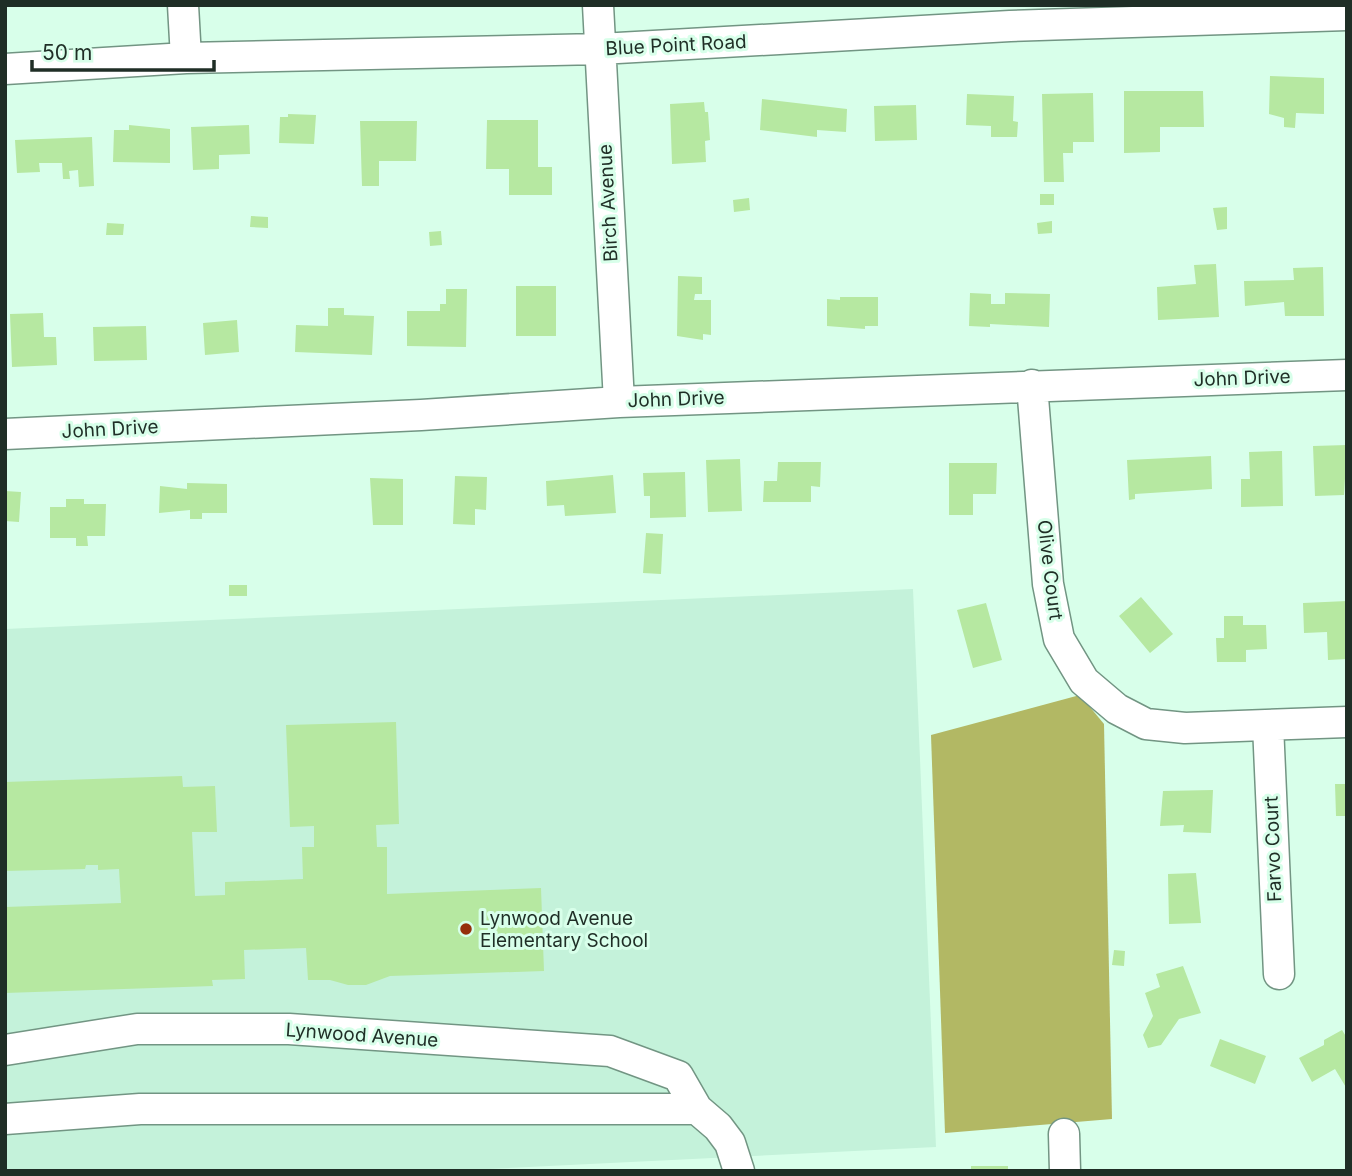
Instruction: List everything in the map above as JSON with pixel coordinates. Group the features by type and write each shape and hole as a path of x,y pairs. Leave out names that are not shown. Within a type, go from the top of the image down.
{"street":[{"path":"183,5 186,58"},
{"name":"Birch Avenue","path":"598,5 619,402"},
{"name":"Blue Point Road","path":"5,69 186,58 600,49 1010,16 1347,15"},
{"name":"John Drive","path":"5,434 421,415 619,402 1347,375"},
{"name":"Olive Court","path":"1032,385 1048,584 1059,639 1084,681 1116,709 1146,724 1185,728 1347,722"},
{"name":"Farvo Court","path":"1268,725 1279,974"},
{"name":"Lynwood Avenue","path":"5,1050 137,1029 289,1029 610,1051 678,1076 697,1109 718,1126 736,1163"},
{"path":"5,1119 140,1109 697,1109"},
{"path":"1064,1135 1065,1171"}],"shaded area":[{"name":"Lynwood Avenue Elementary School","path":"913,589 936,1147 448,1171 5,1171 5,629"}],"green space":[{"path":"1080,695 1104,724 1112,1119 945,1133 931,735"}],"building":[{"path":"1270,76 1324,78 1324,114 1296,113 1295,128 1284,127 1284,118 1269,114"},
{"path":"1124,91 1203,91 1204,127 1160,127 1160,152 1124,153"},
{"path":"1093,93 1094,142 1073,142 1073,153 1063,153 1064,182 1044,182 1042,94"},
{"path":"967,94 1014,96 1013,121 1018,122 1017,137 991,137 991,126 966,125"},
{"path":"762,99 847,109 846,132 817,130 817,137 760,130"},
{"path":"704,102 705,112 708,112 710,140 705,141 706,162 672,164 670,104"},
{"path":"916,105 917,140 875,141 874,106"},
{"path":"288,114 316,115 314,144 279,143 280,117 288,117"},
{"path":"487,120 538,120 538,167 552,167 552,195 509,195 509,169 486,169"},
{"path":"360,121 417,121 416,161 379,161 379,186 362,186"},
{"path":"129,125 170,129 170,163 113,162 114,130 129,130"},
{"path":"249,125 250,154 219,155 219,169 193,170 191,127"},
{"path":"92,137 94,186 79,187 78,170 69,171 70,179 63,179 62,163 39,163 40,172 17,173 15,140"},
{"path":"1040,194 1054,194 1054,205 1040,205"},
{"path":"749,198 750,210 734,212 733,200"},
{"path":"1227,207 1227,229 1217,230 1213,208"},
{"path":"251,216 268,217 268,228 250,227"},
{"path":"1052,221 1052,233 1038,234 1037,223"},
{"path":"107,223 124,224 123,235 106,235"},
{"path":"441,231 442,245 430,246 429,232"},
{"path":"1216,264 1219,317 1158,320 1157,287 1196,284 1194,265"},
{"path":"1323,267 1324,316 1285,316 1284,302 1245,306 1244,281 1294,280 1293,268"},
{"path":"678,276 702,277 702,294 695,294 694,300 711,300 711,335 703,334 703,340 677,336"},
{"path":"516,286 556,286 556,336 516,336"},
{"path":"446,289 467,289 466,347 407,346 407,311 440,311 440,304 446,304"},
{"path":"970,293 991,294 991,304 1005,304 1005,293 1050,294 1049,327 990,324 990,327 969,326"},
{"path":"840,297 878,297 878,326 865,326 865,329 827,326 827,299 840,300"},
{"path":"328,308 344,308 344,315 374,316 372,355 295,352 296,325 328,326"},
{"path":"43,313 44,337 56,337 57,365 12,367 10,314"},
{"path":"237,320 239,352 205,355 203,323"},
{"path":"146,326 147,360 94,361 93,327"},
{"path":"1347,445 1344,495 1315,496 1313,446"},
{"path":"1282,451 1283,506 1241,507 1241,479 1250,479 1249,452"},
{"path":"1211,456 1212,489 1135,494 1135,499 1129,500 1127,460"},
{"path":"740,459 742,511 708,512 706,460"},
{"path":"778,462 821,462 820,487 811,486 811,502 763,502 764,481 777,481"},
{"path":"949,463 997,463 996,494 973,494 973,515 949,515"},
{"path":"685,472 686,517 650,518 650,496 644,496 643,473"},
{"path":"613,475 616,513 565,516 564,505 547,506 546,481"},
{"path":"455,476 487,477 486,510 475,509 475,525 453,524"},
{"path":"370,478 403,479 403,525 373,525"},
{"path":"187,483 227,484 227,513 202,513 202,519 190,519 190,510 159,513 160,486 187,489"},
{"path":"5,491 21,492 19,522 5,521"},
{"path":"66,499 84,499 84,504 106,504 105,536 87,536 88,546 76,546 76,538 50,538 50,507 66,507"},
{"path":"646,533 663,534 661,574 643,573"},
{"path":"229,585 247,585 247,596 229,596"},
{"path":"1141,597 1173,634 1150,653 1119,616"},
{"path":"1347,601 1347,659 1328,660 1327,632 1304,633 1303,603"},
{"path":"986,603 1002,660 973,668 957,610"},
{"path":"1224,616 1243,616 1243,625 1266,625 1267,649 1246,650 1246,662 1217,662 1216,638 1224,638"},
{"path":"396,722 399,824 376,825 377,847 387,847 387,894 541,888 544,971 390,976 366,985 348,985 330,980 308,980 306,948 244,950 245,979 212,980 213,986 5,993 5,907 121,903 119,869 98,870 98,865 86,865 85,869 5,871 5,782 182,776 183,787 215,786 217,832 192,832 195,896 225,895 225,882 303,879 302,847 314,847 314,826 290,827 286,725"},
{"path":"1335,784 1347,784 1347,816 1336,816"},
{"path":"1213,790 1211,833 1183,832 1184,825 1160,826 1163,791"},
{"path":"1196,873 1201,923 1169,924 1168,874"},
{"path":"1114,950 1125,951 1124,966 1112,965"},
{"path":"1183,966 1201,1013 1179,1019 1161,1045 1148,1048 1143,1035 1153,1016 1145,993 1160,987 1156,974"},
{"path":"1342,1030 1347,1038 1347,1089 1335,1069 1312,1082 1299,1058 1324,1045 1324,1040"},
{"path":"1220,1039 1266,1056 1255,1084 1210,1066"},
{"path":"971,1166 1008,1166 1008,1171 971,1171"}],"place":[{"name":"Lynwood Avenue Elementary School","path":"466,929"}]}
